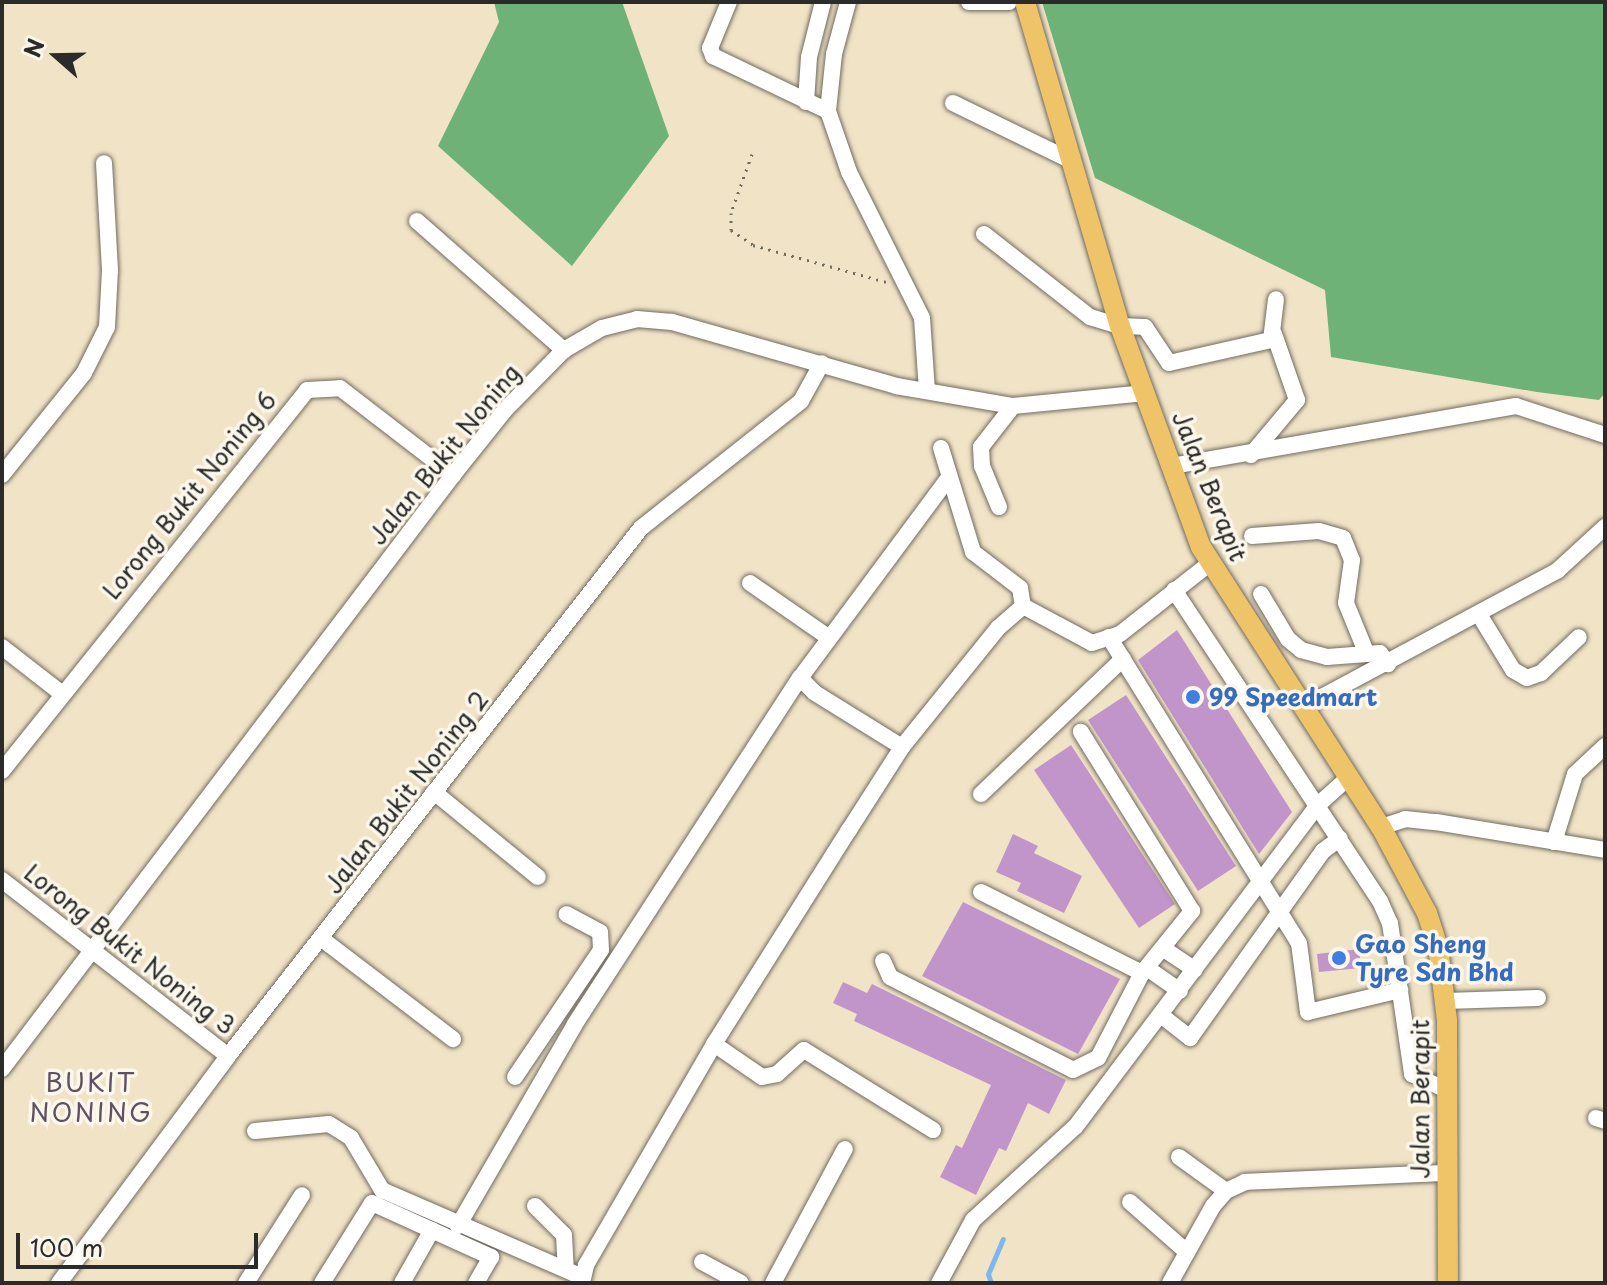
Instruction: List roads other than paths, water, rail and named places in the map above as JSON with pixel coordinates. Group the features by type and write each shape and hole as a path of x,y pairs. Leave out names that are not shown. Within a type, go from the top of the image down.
{"main road":[{"name":"Jalan Berapit","path":"1025,2 1120,326 1209,564 1381,827 1427,913 1446,1001 1448,1283"}],"street":[{"path":"729,2 710,48 713,56 828,111"},
{"path":"806,102 809,57 823,2"},
{"path":"848,2 834,54 828,111 849,172 922,318 927,391"},
{"path":"969,2 1009,2"},
{"path":"953,103 1070,160"},
{"path":"2,475 84,373 107,327 110,270 104,163"},
{"path":"417,221 564,350"},
{"path":"984,234 1090,317 1120,326 1145,327 1163,361 1169,363 1271,340 1274,334"},
{"path":"1251,455 1297,400 1274,334 1276,299"},
{"name":"Jalan Bukit Noning","path":"2,1069 90,948 453,475 504,411 564,350 602,328 637,319 672,322 927,391 1013,406 1145,393"},
{"name":"Jalan Bukit Noning 2","path":"59,1283 228,1056 641,528 801,401 822,363"},
{"name":"Lorong Bukit Noning 6","path":"2,771 61,693 307,390 340,388 453,475"},
{"path":"999,507 982,466 981,447 1013,406"},
{"path":"1172,466 1251,455 1516,406 1605,435"},
{"path":"941,448 947,480 973,552 1020,588 1023,606 1075,638 1092,643 1109,637 1209,564"},
{"path":"458,1226 586,1007 800,678 947,480"},
{"path":"1303,707 1480,616 1558,570 1605,527"},
{"path":"1252,536 1319,531 1343,538 1352,560 1346,603 1366,652"},
{"path":"750,583 828,637"},
{"path":"1174,590 1319,804 1390,923 1412,1074 1447,1090"},
{"path":"1261,594 1288,639 1301,650 1327,657 1380,653 1388,664"},
{"path":"255,1131 329,1124 351,1138 382,1190 458,1226 566,1269 582,1280 714,1044 902,747 998,628 1023,606"},
{"path":"1480,616 1513,670 1527,678 1541,673 1579,637"},
{"path":"1109,637 1299,943 1308,1012 1400,990"},
{"path":"2,647 61,693"},
{"path":"981,794 1123,659"},
{"path":"800,678 815,693 902,747"},
{"path":"883,961 890,977 1073,1070 1098,1058 1145,971 1189,918 1190,903 1081,732"},
{"path":"1554,842 1575,774 1605,746"},
{"path":"939,1283 973,1220 1076,1126 1319,804 1348,778"},
{"path":"434,792 538,877"},
{"path":"1381,827 1421,821 1605,850"},
{"path":"1162,1016 1190,1038 1323,851 1340,838"},
{"name":"Lorong Bukit Noning 3","path":"2,880 228,1056"},
{"path":"981,892 1180,991"},
{"path":"515,1077 602,942 600,932 566,914"},
{"path":"322,939 453,1039"},
{"path":"1164,949 1195,970"},
{"path":"570,996 586,1007"},
{"path":"1446,1001 1538,998"},
{"path":"714,1044 762,1077 777,1074 804,1050 933,1130"},
{"path":"773,1283 845,1149"},
{"path":"1179,1157 1226,1191"},
{"path":"1170,1283 1226,1191 1269,1178 1446,1173"},
{"path":"246,1283 302,1195"},
{"path":"1130,1202 1187,1252"},
{"path":"322,1283 372,1203 491,1257 476,1283"},
{"path":"535,1206 564,1235 566,1269"},
{"path":"402,1283 432,1230"},
{"path":"702,1262 741,1283"}],"waterway":[{"path":"991,1283 988,1274 1003,1239"}],"place":[{"name":"99 Speedmart","path":"1193,697"},
{"name":"Gao Sheng Tyre Sdn Bhd","path":"1339,958"}],"district":[{"name":"BUKIT NONING","path":"91,1097"}]}
